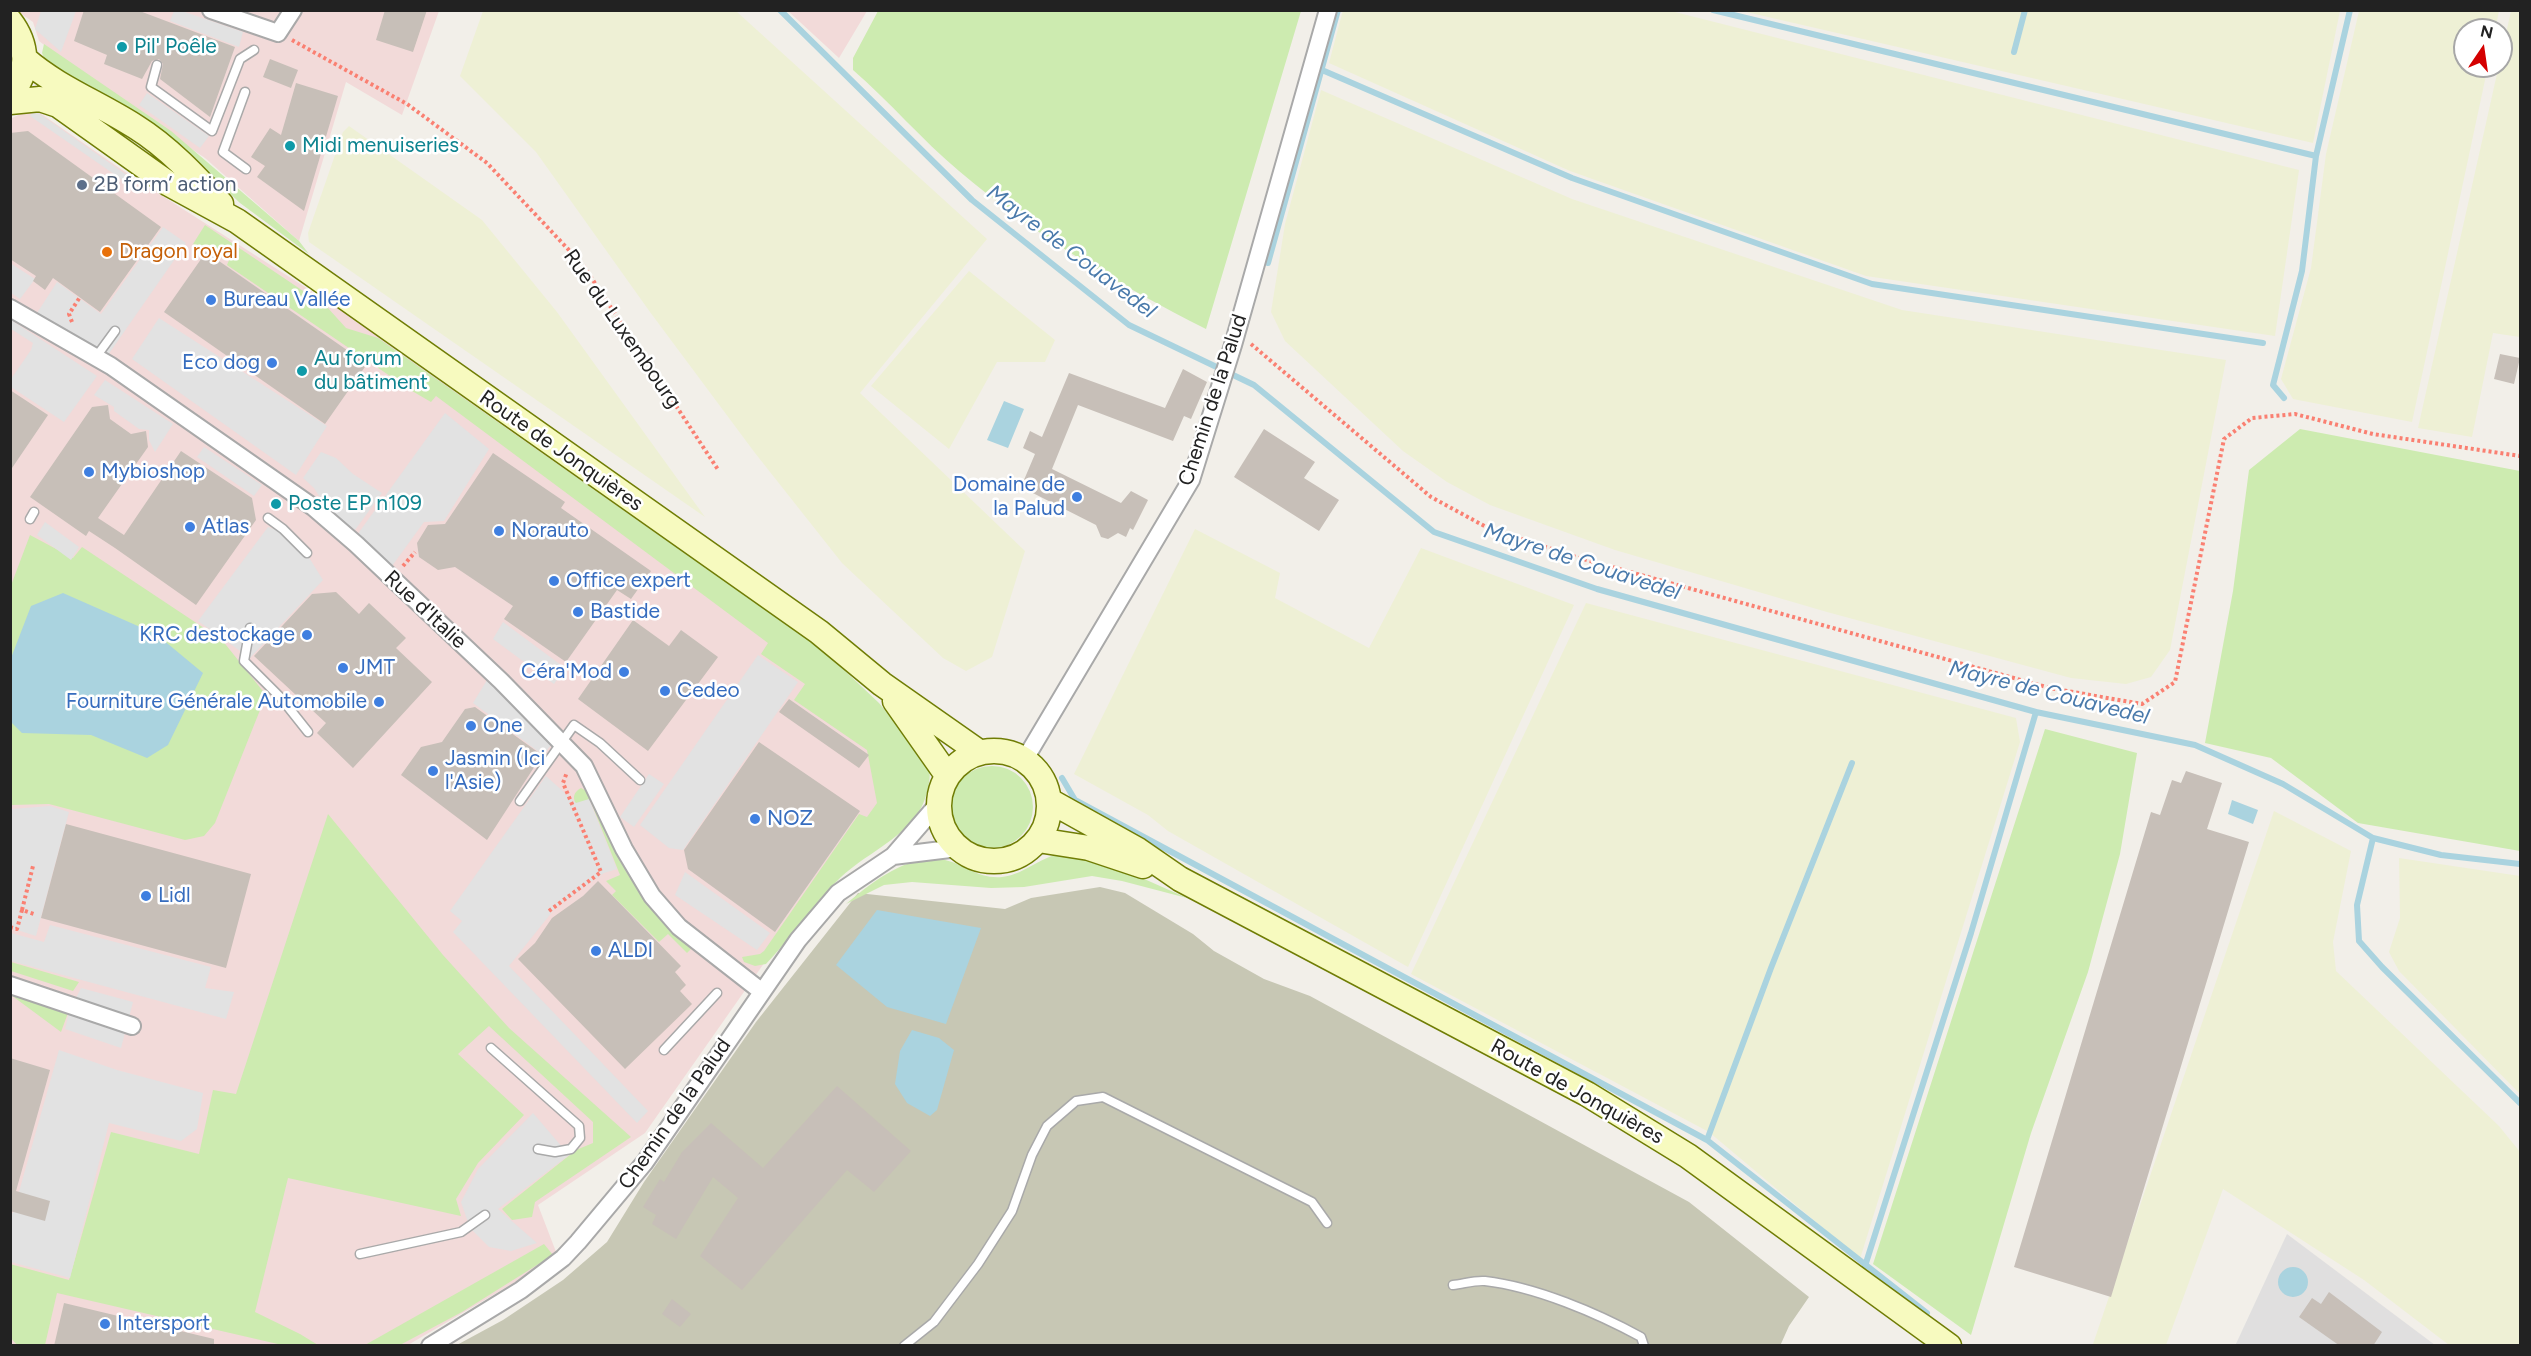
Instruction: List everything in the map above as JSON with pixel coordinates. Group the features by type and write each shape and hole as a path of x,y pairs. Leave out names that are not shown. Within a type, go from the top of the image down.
{"main road":[{"path":"10,21 20,33 25,59 18,85 10,94"},
{"name":"Route de Jonquières","path":"25,59 46,77 136,127 180,161 237,221"},
{"name":"Route de Jonquières","path":"10,102 40,99 58,105 169,184 237,221 819,632 882,684 979,752"},
{"name":"Route de Jonquières","path":"882,684 947,775"},
{"path":"992,750 1009,752 1025,759 1046,785 1050,801 1047,825 1038,840 1015,857 1000,861 971,856 958,848 947,836 940,820 938,804 942,784 947,775 959,761 979,752 992,750"},
{"name":"Route de Jonquières","path":"1050,801 1138,850 1180,879 1644,1126 1949,1346"},
{"name":"Route de Jonquières","path":"1038,840 1089,848 1180,879"}],"street":[{"path":"211,10 278,33 293,10"},
{"name":"Chemin de la Palud","path":"1025,759 1191,480 1235,338 1328,10"},
{"name":"Rue d'Italie","path":"10,308 96,357 313,507 356,544 501,681 584,766 624,849 652,896 679,927 761,991"},
{"name":"Chemin de la Palud","path":"430,1346 521,1290 563,1258 578,1242 645,1162 798,940 838,893 893,856 938,804"},
{"name":"Chemin de la Palud","path":"893,856 958,848"},
{"path":"10,984 132,1026"}],"lane":[{"path":"157,65 151,87 212,130 240,59 254,50"},
{"path":"245,92 223,152 246,169"},
{"path":"96,357 116,331"},
{"path":"268,518 283,529 307,553"},
{"path":"250,628 244,661 281,698 308,732"},
{"path":"520,801 563,744 574,725 600,743 640,780"},
{"path":"664,1050 717,993"},
{"path":"491,1048 579,1125 580,1138 571,1149 555,1152 538,1149"},
{"path":"903,1346 934,1322 978,1264 1012,1211 1032,1155 1047,1126 1076,1101 1103,1097 1312,1202 1327,1223"},
{"path":"360,1254 460,1232 485,1215"},
{"path":"1453,1285 1484,1280 1543,1296 1603,1316 1641,1337 1644,1346"}],"path":[{"name":"Rue du Luxembourg","path":"278,33 407,104 487,163 583,265 719,471"},
{"path":"72,324 69,314 80,297"},
{"path":"1235,338 1431,497 1488,528 1576,557 2050,688 2142,704 2175,682 2224,439 2252,418 2295,414 2373,434 2520,456"},
{"path":"549,911 601,872 563,783 567,761 575,757"},
{"path":"10,927 17,929 33,866"},
{"path":"22,910 34,914"}],"shaded area":[{"path":"1343,10 1671,11 2299,170 2275,336 1866,276 1570,171 1329,63"},
{"path":"2340,10 2313,143 1742,11"},
{"path":"17,11 439,11 402,115 346,82 299,241 205,158 83,75 39,41 33,22"},
{"path":"41,11 76,11 61,52 35,29"},
{"path":"174,11 182,11 243,32 239,47 170,21"},
{"path":"483,11 736,11 987,239 860,393 1025,551 992,657 966,671 943,658 842,563 755,453 650,312 536,152 460,76"},
{"path":"788,11 867,11 839,58"},
{"path":"2359,11 2499,11 2498,18 2453,18 2453,78 2485,78 2412,422 2293,399 2281,379 2311,268 2326,154"},
{"path":"2511,11 2520,11 2520,337 2493,333 2472,437 2418,428 2496,78 2513,78 2513,18 2509,18"},
{"path":"1321,90 1572,199 1902,310 2226,360 2170,650 2151,677 2126,684 2071,678 1827,612 1615,550 1490,505 1447,482 1403,451 1285,341 1271,312 1285,224"},
{"path":"147,93 209,136 200,148 139,105"},
{"path":"29,110 37,111 128,174 341,310 758,603 916,741 831,885 767,959 645,1133 538,1205 558,1257 408,1345 11,1346 10,119"},
{"path":"34,110 128,176 124,181 30,116"},
{"path":"349,126 482,220 557,312 705,517 309,242 308,233 343,132"},
{"path":"163,227 186,243 108,355 37,313 57,282 101,314"},
{"path":"10,263 35,279 20,299 11,293"},
{"path":"969,271 1055,340 1045,362 997,362 949,449 871,386"},
{"path":"159,318 327,426 296,475 132,359"},
{"path":"11,320 97,376 64,422 11,387 11,379 31,350 33,343 11,329"},
{"path":"105,380 173,424 155,452 149,440 149,430 139,429 114,411 114,407 94,395"},
{"path":"445,413 489,449 444,521 424,522 392,566 357,535"},
{"path":"204,447 262,485 254,496 197,457"},
{"path":"321,452 336,458 353,474 382,493 355,530 328,510 314,488 303,478"},
{"path":"45,522 79,547 71,560 37,535"},
{"path":"268,527 295,535 323,580 250,658 198,621"},
{"path":"1195,529 1280,573 1275,598 1369,648 1421,548 1574,605 1408,967 1168,831 1148,815 1074,774"},
{"path":"1586,603 2016,718 2020,742 1860,1259 1709,1132 1411,974"},
{"path":"503,622 565,668 554,684 493,639"},
{"path":"758,655 798,682 683,850 669,848 640,825"},
{"path":"487,680 552,744 543,755 473,703"},
{"path":"649,774 664,784 634,827 620,817"},
{"path":"546,776 576,803 589,799 617,869 604,873 556,907 509,966 648,1111 637,1123 453,932 462,921 450,911"},
{"path":"50,806 69,812 36,936 11,928 11,809"},
{"path":"2274,811 2351,851 2333,942 2336,971 2499,1126 2520,1152 2520,1345 2449,1345 2364,1280 2223,1189 2166,1345 2093,1344"},
{"path":"2399,858 2520,876 2520,1094 2399,971 2389,952 2400,918"},
{"path":"685,872 770,933 757,950 675,895"},
{"path":"1100,887 1125,893 1193,934 1214,951 1264,979 1310,996 1689,1202 1809,1297 1789,1326 1780,1346 455,1346 503,1320 563,1280 607,1242 644,1182 756,1022 858,893 1005,909 1031,898"},
{"path":"50,925 211,967 205,988 234,992 226,1019 11,961 11,933 44,942"},
{"path":"81,988 133,1002 121,1048 65,1029 69,1012"},
{"path":"59,1050 117,1070 203,1093 197,1129 181,1141 109,1123 70,1278 11,1262 10,1213 13,1213"},
{"path":"533,1113 569,1155 498,1209 537,1243 511,1251 489,1247 470,1228 461,1202 478,1169"},
{"path":"2287,1234 2435,1345 2235,1346"}],"green space":[{"path":"878,11 1301,11 1206,329 1109,277 1047,238 988,194 932,147 853,70 853,58"},
{"path":"44,44 171,131 299,241 309,254 240,203 176,142 46,62 42,53"},
{"path":"205,225 327,307 346,328 378,338 824,651 879,703 929,764 930,777 927,791 923,805 916,816 890,841 841,877 766,964 755,966 744,962 742,957 760,954 764,951 859,814 867,817 877,803 867,750 794,700 805,684 761,654 768,643 436,396 431,402 412,391 227,265 230,258 211,245 203,249 193,244"},
{"path":"2300,429 2520,471 2520,851 2358,823 2271,758 2205,743 2233,591 2249,470"},
{"path":"30,535 73,558 82,547 222,640 266,695 215,823 204,836 185,840 49,804 11,805 10,588"},
{"path":"2045,729 2137,753 2120,854 2088,972 2031,1133 1971,1335 1873,1264"},
{"path":"992,766 1008,769 1021,778 1030,791 1033,807 1030,823 1021,836 1008,845 992,848 976,845 963,836 954,823 951,807 954,791 963,778 976,769"},
{"path":"581,788 595,803 609,839 625,870 655,912 691,949 687,953 668,934 659,942 612,895 616,891 606,881 620,875 590,800 576,804 574,795"},
{"path":"328,814 443,955 509,1028 631,1137 535,1202 532,1217 512,1220 502,1209 576,1150 593,1143 593,1122 489,1026 458,1054 524,1115 478,1163 456,1199 461,1216 288,1178 255,1312 318,1345 282,1345 57,1293 45,1345 17,1345 11,1338 10,1264 69,1280 111,1132 199,1154 213,1090 236,1094"},
{"path":"1067,853 1124,870 1187,898 1122,881 1092,876 1024,887 991,888 912,882 884,885 846,904 891,871 918,861 945,860 979,874 1002,877 1019,872 1058,854"},
{"path":"11,962 79,982 73,991 11,971"},
{"path":"11,995 68,1013 61,1032"},
{"path":"544,1244 553,1255 462,1312 400,1345 365,1345"}],"water":[{"path":"1004,401 1024,409 1008,448 987,440"},
{"path":"63,593 156,634 203,673 168,745 147,758 91,735 22,733 11,722 11,658 31,606"},
{"path":"2232,800 2258,810 2253,824 2228,814"},
{"path":"877,910 981,928 946,1024 887,1007 836,965"},
{"path":"912,1030 939,1038 954,1050 937,1110 930,1116 907,1103 895,1084 900,1051"},
{"path":"2293,1267 2303,1272 2308,1282 2303,1292 2293,1297 2283,1292 2278,1282 2283,1272"}],"building":[{"path":"84,10 137,10 235,47 210,117 160,79 163,64 159,59 152,61 142,79 104,64 107,55 74,41"},
{"path":"385,10 427,10 413,52 376,40"},
{"path":"270,59 298,70 291,88 263,77"},
{"name":"Midi menuiseries","path":"296,83 338,96 304,211 257,177 265,166 251,157 270,128 281,135"},
{"path":"28,131 161,227 100,312 53,278 45,290 33,281 36,276 10,259 10,133"},
{"path":"206,252 367,364 325,424 164,312"},
{"path":"2500,354 2520,358 2514,384 2494,379"},
{"path":"1183,369 1207,382 1191,419 1184,416 1173,441 1078,405 1052,469 1121,503 1131,491 1148,500 1133,530 1130,528 1126,537 1118,533 1108,539 1101,537 1096,525 1021,487 1035,454 1023,448 1030,431 1042,437 1069,373 1165,408"},
{"path":"10,390 48,415 10,471"},
{"path":"108,405 110,419 131,434 146,431 148,447 98,518 124,535 181,451 252,498 256,520 196,605 89,531 86,536 30,497 92,407"},
{"path":"1264,429 1315,462 1304,478 1339,500 1319,531 1234,477"},
{"path":"493,453 565,502 561,508 651,571 631,599 617,590 566,662 504,619 513,606 455,567 438,570 419,557 417,543 428,525 445,524"},
{"path":"336,592 359,614 369,603 406,638 396,648 432,682 353,768 317,733 326,723 254,656 312,594"},
{"path":"633,620 669,646 681,630 718,657 648,751 578,699"},
{"path":"789,699 869,755 859,768 779,712"},
{"path":"475,707 542,755 487,840 401,775 421,747 442,742 465,709"},
{"name":"NOZ","path":"759,742 860,811 775,932 688,869 684,850"},
{"path":"2186,771 2222,783 2207,829 2249,842 2111,1297 2014,1267 2151,812 2160,815 2172,780 2181,783"},
{"name":"Lidl","path":"66,824 251,874 226,968 41,918"},
{"name":"ALDI","path":"598,881 681,966 675,972 686,985 680,991 692,1004 625,1069 518,959 535,943 552,918 583,896"},
{"path":"10,1058 50,1070 16,1191 50,1201 45,1221 10,1211"},
{"path":"837,1086 911,1151 874,1192 847,1170 742,1290 700,1256 738,1198 713,1177 676,1239 652,1224 656,1215 643,1207 660,1179 664,1182 682,1152 711,1123 763,1168"},
{"path":"2329,1292 2382,1332 2373,1346 2340,1346 2299,1317 2312,1298 2321,1304"},
{"path":"672,1299 691,1314 680,1327 662,1314"},
{"name":"Intersport","path":"64,1303 214,1339 214,1346 54,1346"}],"waterway":[{"name":"Mayre de Couavedel","path":"780,10 972,200 1129,325 1254,385 1434,532 1597,589 2036,712 2195,745 2283,784 2373,838 2441,855 2520,864"},
{"path":"1268,263 1338,10"},
{"path":"1713,10 2316,156"},
{"path":"2014,52 2025,10"},
{"path":"2284,398 2273,385 2302,271 2316,156 2350,10"},
{"path":"1322,70 1572,178 1872,284 2263,343"},
{"path":"1865,1266 1971,933 2036,712"},
{"path":"1707,1140 1771,968 1852,763"},
{"path":"1062,778 1075,800 1707,1140 1927,1313"},
{"path":"2373,838 2357,905 2359,941 2382,967 2520,1103"}],"place":[{"name":"Pil' Poêle","path":"122,47"},
{"name":"Midi menuiseries","path":"290,146"},
{"name":"2B form’ action","path":"82,185"},
{"name":"Dragon royal","path":"107,252"},
{"name":"Bureau Vallée","path":"211,300"},
{"name":"Eco dog","path":"272,363"},
{"name":"Au forum du bâtiment","path":"302,371"},
{"name":"Mybioshop","path":"89,472"},
{"name":"Domaine de la Palud","path":"1077,497"},
{"name":"Poste EP n109","path":"276,504"},
{"name":"Atlas","path":"190,527"},
{"name":"Norauto","path":"499,531"},
{"name":"Office expert","path":"554,581"},
{"name":"Bastide","path":"578,612"},
{"name":"KRC destockage","path":"307,635"},
{"name":"JMT","path":"343,668"},
{"name":"Céra'Mod","path":"624,672"},
{"name":"Cedeo","path":"665,691"},
{"name":"Fourniture Générale Automobile","path":"379,702"},
{"name":"One","path":"471,726"},
{"name":"Jasmin (Ici l'Asie)","path":"433,771"},
{"name":"NOZ","path":"755,819"},
{"name":"Lidl","path":"146,896"},
{"name":"ALDI","path":"596,951"},
{"name":"Intersport","path":"105,1324"}]}
